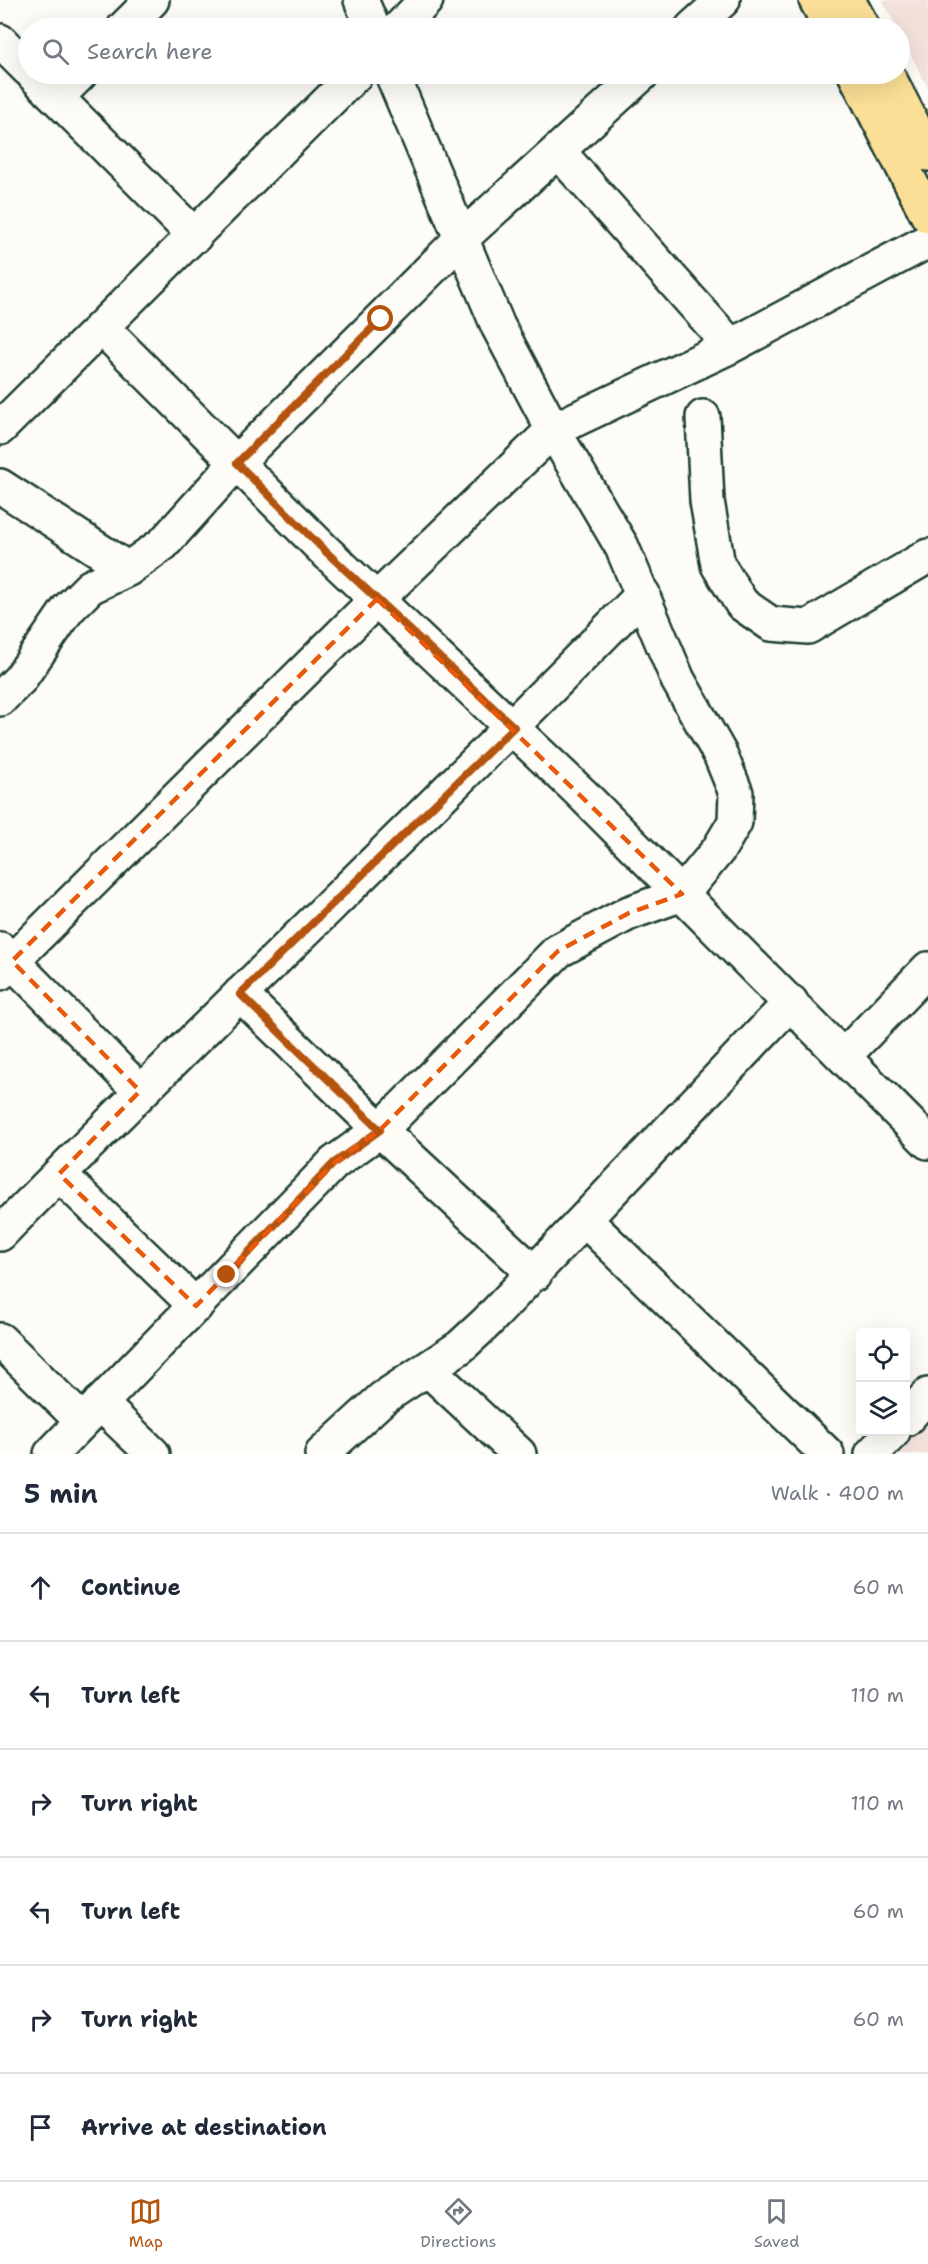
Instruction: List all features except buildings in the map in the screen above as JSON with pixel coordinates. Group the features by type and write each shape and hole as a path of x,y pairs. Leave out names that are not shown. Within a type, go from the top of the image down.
{"highway":[{"path":"816,0 826,18"},
{"path":"848,0 858,18"},
{"path":"860,84 928,216"},
{"path":"892,84 928,154"}],"street":[{"path":"134,18 152,0"},
{"path":"361,0 369,18"},
{"path":"409,18 426,0"},
{"path":"703,18 723,0"},
{"path":"0,41 18,59"},
{"path":"43,84 195,236"},
{"path":"57,98 70,84"},
{"path":"0,428 346,84"},
{"path":"51,1454 334,1163 380,1130 558,951 629,913 682,894 719,849 735,822 736,793 720,754 678,680 622,547 553,430 498,326 396,84"},
{"path":"0,699 20,679 69,609 90,587 128,568 163,544 237,463 462,238 631,84"},
{"path":"558,151 731,346"},
{"path":"140,1091 4,961 553,430 731,346 928,241"},
{"path":"102,328 237,463 514,727 791,1002 928,1142"},
{"path":"703,417 707,501 717,565 742,604 771,624 808,627 928,556"},
{"path":"0,486 128,568"},
{"path":"0,1234 140,1091 514,727 643,594"},
{"path":"844,1056 928,969"},
{"path":"240,994 380,1130 535,1274"},
{"path":"322,1454 383,1398 460,1347 535,1274 791,1002"},
{"path":"59,1173 196,1306"},
{"path":"585,1220 827,1454"},
{"path":"0,1340 91,1412 153,1454"},
{"path":"428,1369 519,1454"},
{"path":"910,1415 928,1395"},
{"path":"872,1454 888,1436"}],"highlighted area":[{"path":"377,599 682,894 629,913 558,951 380,1130 334,1163 196,1306 59,1174 140,1091 12,961"}],"shaded area":[{"path":"882,0 928,0 928,88 910,53 910,18 892,18"},
{"path":"928,1403 928,1454 881,1454 898,1436 910,1436 910,1423"}],"route":[{"path":"227,1275 334,1163 380,1130 240,994 514,727 323,549 237,463 381,319"}]}
